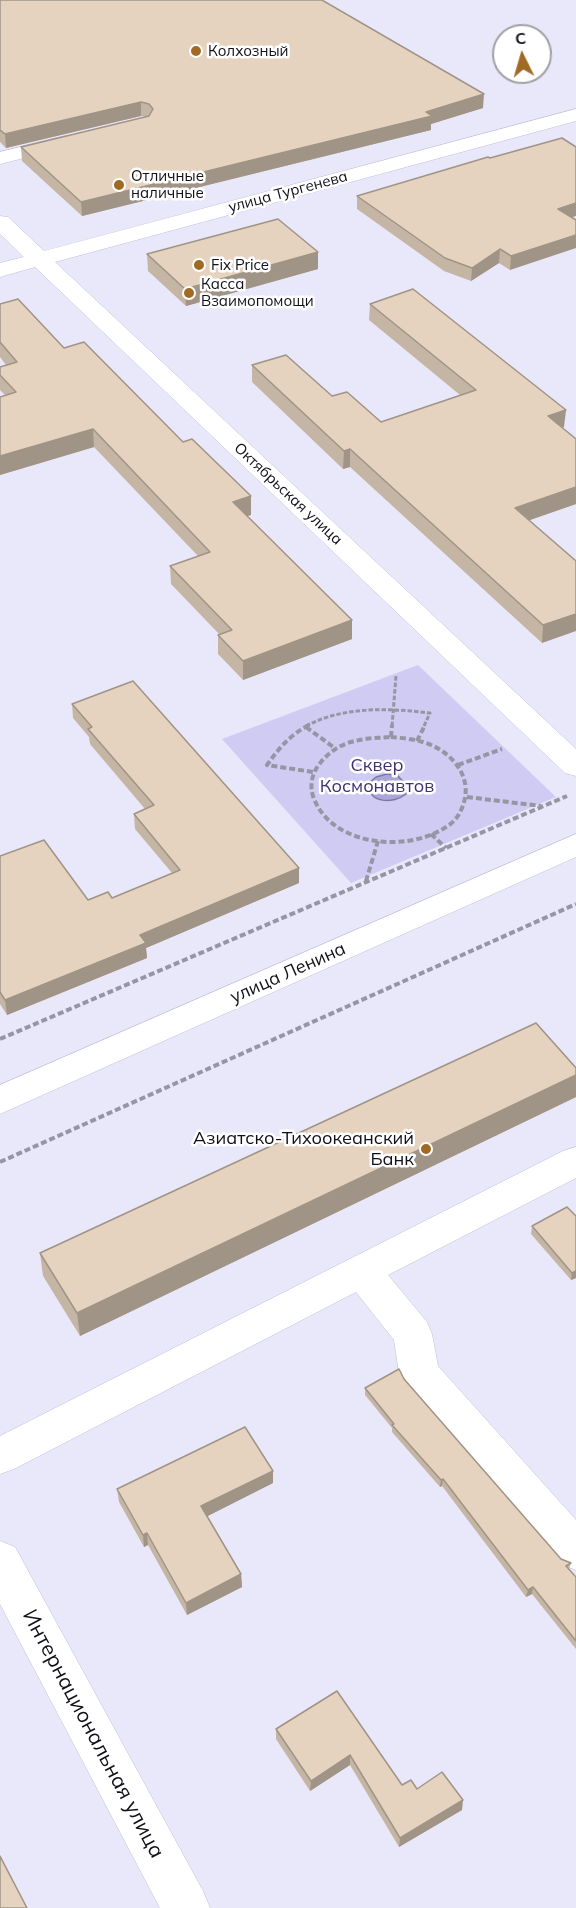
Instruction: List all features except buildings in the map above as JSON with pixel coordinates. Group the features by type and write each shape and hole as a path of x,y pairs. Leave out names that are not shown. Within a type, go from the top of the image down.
{"street":[{"name":"улица Тургенева","path":"0,270 572,119"},
{"path":"0,158 87,137"},
{"name":"Октябрьская улица","path":"0,222 576,766"},
{"name":"улица Ленина","path":"0,1100 576,845"},
{"path":"0,1456 576,1161"},
{"path":"361,1271 412,1334 418,1373 576,1550"},
{"name":"Интернациональная улица","path":"0,1561 186,1908"}],"path":[{"path":"391,737 396,676"},
{"path":"313,772 267,765 280,744 306,727 337,714 370,709 430,713 417,741"},
{"path":"306,727 336,749"},
{"path":"391,737 417,741 438,749 458,765 468,784 467,797 460,814 446,826 412,840 378,841 337,828 322,816 312,801 309,791 313,772 320,762 336,749 366,738 391,737"},
{"path":"458,765 502,748"},
{"path":"0,1039 576,792"},
{"path":"467,797 544,806"},
{"path":"431,834 446,848"},
{"path":"366,882 378,841"},
{"path":"0,1162 576,904"}],"green space":[{"name":"Сквер Космонавтов","path":"418,665 556,797 351,883 222,739"}],"shaded area":[{"path":"387,774 398,776 408,787 406,794 388,800 372,795 369,783 376,777"}],"place":[{"name":"Колхозный","path":"196,51"},
{"name":"Отличные наличные","path":"119,185"},
{"name":"Fix Price","path":"199,265"},
{"name":"Касса Взаимопомощи","path":"189,293"},
{"name":"Азиатско-Тихоокеанский Банк","path":"426,1149"}]}
